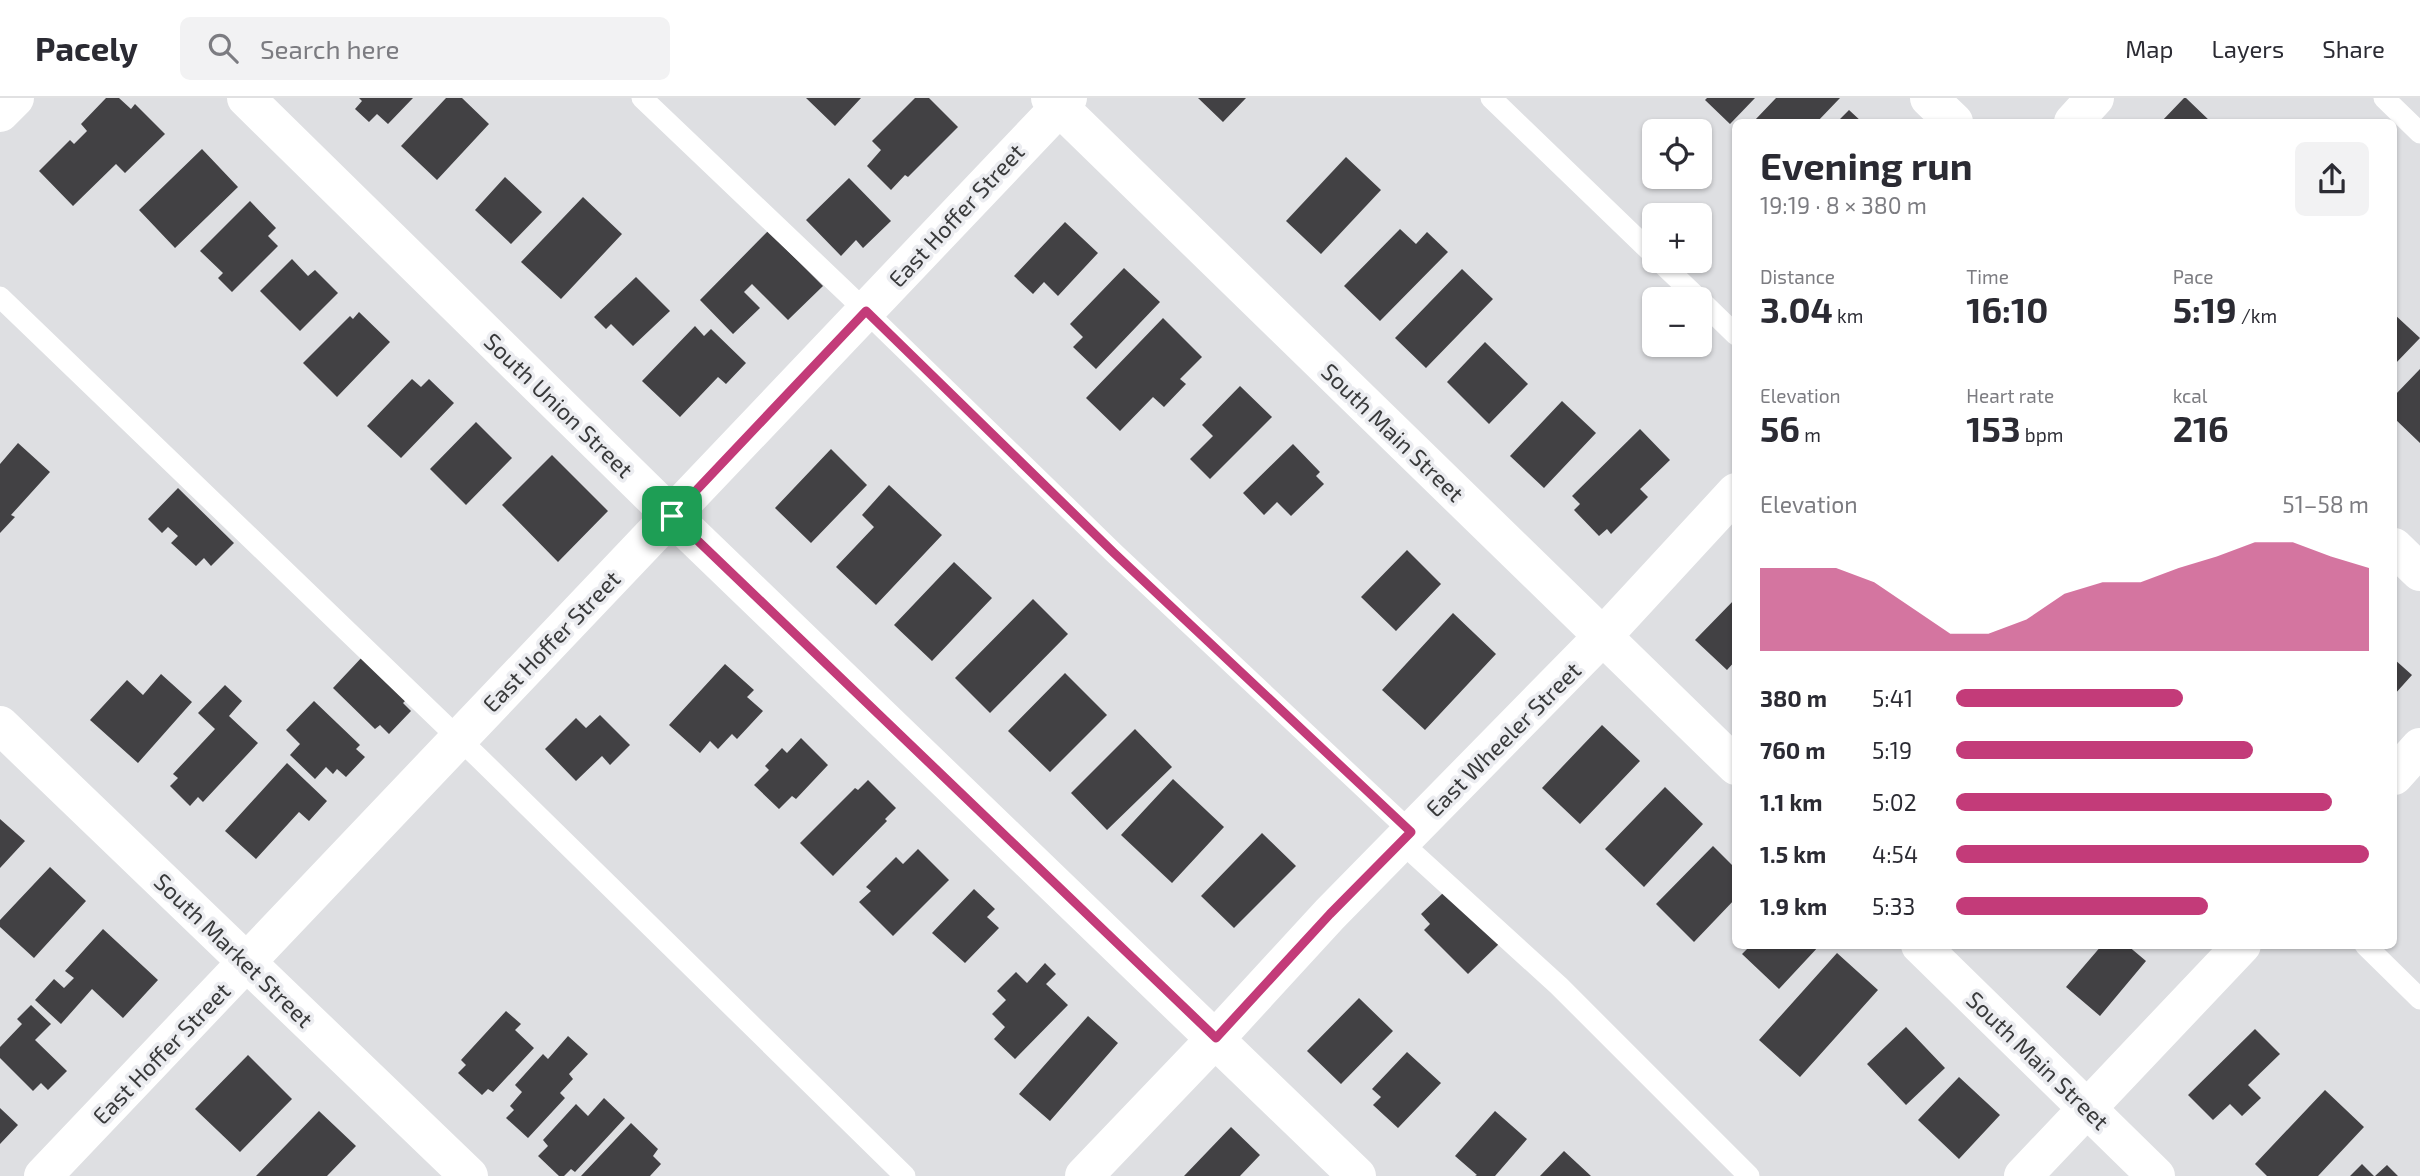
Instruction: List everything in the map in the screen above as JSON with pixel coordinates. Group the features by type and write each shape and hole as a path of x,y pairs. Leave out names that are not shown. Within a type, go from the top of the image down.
{"street":[{"path":"0,113 15,98"},
{"name":"South Union Street","path":"246,98 672,516 1357,1176"},
{"path":"1929,98 1951,119"},
{"path":"2076,119 2095,98"},
{"name":"East Hoffer Street","path":"43,1176 866,311 1059,101"},
{"name":"South Main Street","path":"1059,101 1732,762"},
{"name":"East Wheeler Street","path":"1084,1176 1330,914 1603,636 1732,496"},
{"path":"2397,550 2420,572"},
{"name":"South Market Street","path":"0,724 469,1176"},
{"path":"2397,773 2420,747"},
{"name":"South Main Street","path":"1924,949 2156,1176"},
{"path":"2023,1176 2238,949"}],"lane":[{"path":"642,98 866,311 1559,986 1749,1176"},
{"path":"1491,98 1642,244"},
{"path":"2384,98 2420,133"},
{"path":"1672,273 1686,287"},
{"path":"0,297 458,738 905,1176"},
{"path":"1712,312 1732,331"},
{"path":"2369,949 2420,999"}],"building":[{"path":"106,98 119,98 131,109 135,104 165,134 125,173 116,164 73,206 39,171 70,140 74,144 87,131 81,124"},
{"path":"359,98 413,98 388,124 377,114 369,122 355,109 362,101"},
{"path":"446,98 462,98 489,124 437,180 401,146"},
{"path":"806,98 861,98 835,126"},
{"path":"915,98 929,98 958,127 908,177 905,175 891,190 867,166 881,150 872,141"},
{"path":"1198,98 1246,98 1223,122"},
{"path":"1707,98 1755,98 1730,124 1705,100"},
{"path":"1776,98 1840,98 1820,119 1756,119"},
{"path":"2186,98 2208,119 2164,119"},
{"path":"1849,110 1859,119 1840,119"},
{"path":"202,149 238,187 175,248 139,210"},
{"path":"1346,157 1381,190 1321,254 1286,221"},
{"path":"505,177 542,212 511,244 475,210"},
{"path":"849,178 891,221 863,248 856,240 841,256 806,220"},
{"path":"583,197 622,234 561,299 521,262"},
{"path":"250,201 276,228 268,236 278,246 232,292 218,278 223,273 200,251"},
{"path":"1065,222 1098,253 1058,296 1044,282 1033,294 1014,276"},
{"path":"1400,229 1416,244 1427,232 1448,252 1380,321 1344,286"},
{"path":"768,231 823,286 788,320 752,284 744,292 760,308 733,334 700,300"},
{"path":"292,259 308,276 315,270 338,293 300,331 260,291"},
{"path":"1124,268 1160,302 1096,369 1073,347 1083,337 1070,324"},
{"path":"1462,269 1493,299 1426,368 1395,338"},
{"path":"636,277 670,311 633,346 611,324 606,329 594,317"},
{"path":"359,312 390,342 337,397 303,363 350,316 353,319"},
{"path":"2397,317 2420,338 2397,362"},
{"path":"1163,318 1202,357 1180,379 1186,384 1164,407 1153,397 1120,431 1086,398"},
{"path":"695,326 704,336 711,329 746,363 726,384 718,377 680,417 642,381"},
{"path":"1485,342 1528,384 1489,424 1447,382"},
{"path":"2420,369 2420,443 2397,421 2397,393"},
{"path":"412,379 421,387 429,379 454,403 401,458 367,426"},
{"path":"1240,386 1272,417 1210,479 1190,459 1213,436 1202,425"},
{"path":"1562,401 1596,433 1544,488 1510,456"},
{"path":"476,422 512,458 466,505 430,469"},
{"path":"1640,429 1670,460 1640,489 1648,497 1611,534 1607,529 1599,536 1574,510 1580,504 1572,496"},
{"path":"18,443 50,472 11,515 15,517 0,533 0,464"},
{"path":"1293,444 1320,472 1316,476 1324,484 1291,516 1277,502 1264,515 1243,493"},
{"path":"831,449 867,485 811,543 775,508"},
{"path":"552,455 608,511 558,562 502,505"},
{"path":"889,485 942,535 876,605 836,567 874,527 862,515"},
{"path":"178,488 234,543 211,566 204,558 196,566 171,543 178,536 168,527 162,533 148,519"},
{"path":"1407,550 1441,584 1396,631 1361,597"},
{"path":"954,562 992,598 932,661 894,625"},
{"path":"1033,599 1068,634 990,713 955,678"},
{"path":"1732,602 1732,664 1727,670 1695,640"},
{"path":"1453,613 1496,654 1425,730 1382,690"},
{"path":"364,655 409,697 403,703 411,711 389,734 380,725 375,729 333,688"},
{"path":"2397,662 2412,675 2397,692"},
{"path":"725,664 754,690 747,697 763,711 737,739 732,734 718,749 710,741 700,753 669,725"},
{"path":"1065,673 1107,715 1050,772 1008,731"},
{"path":"161,674 192,702 138,763 90,720 127,680 143,695"},
{"path":"225,685 242,701 229,716 258,743 203,802 198,797 190,806 170,786 178,778 173,774 215,729 198,713"},
{"path":"314,701 360,745 356,749 365,757 346,777 337,769 333,774 326,767 315,779 290,755 300,744 286,730"},
{"path":"600,715 630,745 610,765 602,756 576,781 545,749 576,718 586,728"},
{"path":"1602,725 1640,761 1580,824 1542,788"},
{"path":"1135,729 1172,767 1107,830 1071,793"},
{"path":"801,738 828,765 796,799 792,796 779,809 754,785 769,770 765,766 782,748 787,753"},
{"path":"287,763 327,801 309,821 299,812 256,859 225,831"},
{"path":"1173,779 1224,827 1172,883 1121,835"},
{"path":"868,780 896,808 885,819 887,821 833,876 800,843 855,788 858,790"},
{"path":"1665,787 1703,824 1644,887 1605,849"},
{"path":"0,819 25,841 0,868"},
{"path":"1262,833 1296,866 1234,928 1201,896"},
{"path":"1713,846 1732,865 1732,902 1694,942 1656,904"},
{"path":"918,849 949,880 893,936 859,902 871,891 866,887 896,857 903,864"},
{"path":"50,867 86,901 34,958 0,927 0,920"},
{"path":"974,889 995,909 987,917 999,928 965,963 932,933"},
{"path":"1443,893 1501,942 1468,974 1424,930 1430,924 1421,914"},
{"path":"103,929 158,980 123,1018 92,989 61,1024 35,1000 54,979 64,988 74,978 65,971"},
{"path":"1747,949 1816,949 1779,989 1742,954"},
{"path":"2099,949 2132,949 2146,961 2100,1016 2066,987"},
{"path":"1837,953 1878,990 1800,1077 1759,1040"},
{"path":"1045,963 1056,974 1046,984 1068,1005 1015,1059 994,1039 1005,1027 992,1014 1006,1000 997,991 1016,972 1027,983"},
{"path":"1359,998 1393,1031 1341,1084 1307,1051"},
{"path":"31,1005 51,1024 35,1040 67,1071 48,1090 41,1083 33,1091 0,1058 0,1047 22,1024 17,1019"},
{"path":"506,1011 521,1024 515,1030 534,1048 493,1092 488,1089 482,1095 458,1073 466,1065 461,1060"},
{"path":"1088,1016 1118,1043 1050,1121 1019,1094"},
{"path":"1906,1027 1945,1068 1906,1105 1867,1064"},
{"path":"2255,1029 2280,1054 2248,1085 2261,1098 2242,1116 2230,1104 2213,1120 2188,1095"},
{"path":"568,1036 588,1054 569,1074 573,1079 560,1093 565,1098 528,1138 506,1118 514,1110 510,1106 522,1092 515,1085 543,1054 548,1059"},
{"path":"1407,1052 1441,1083 1398,1128 1373,1105 1381,1097 1372,1089"},
{"path":"248,1055 292,1099 240,1152 195,1109"},
{"path":"1959,1077 2000,1115 1959,1159 1918,1120"},
{"path":"2325,1090 2364,1127 2318,1176 2267,1176 2255,1164"},
{"path":"604,1098 625,1118 575,1172 571,1169 564,1176 559,1176 538,1156 548,1146 543,1140 576,1104 588,1116"},
{"path":"0,1108 18,1125 0,1144"},
{"path":"319,1111 356,1146 327,1176 256,1176"},
{"path":"1495,1111 1527,1139 1495,1176 1475,1176 1477,1175 1455,1156"},
{"path":"631,1123 658,1149 653,1156 661,1164 650,1176 581,1176"},
{"path":"1231,1127 1260,1155 1240,1176 1184,1176"},
{"path":"1564,1151 1591,1176 1540,1176"},
{"path":"2362,1164 2374,1176 2350,1176"},
{"path":"2387,1165 2398,1176 2375,1176"}],"route":[{"path":"866,311 1114,553 1411,832 1330,914 1216,1038 672,516 866,311"}]}
